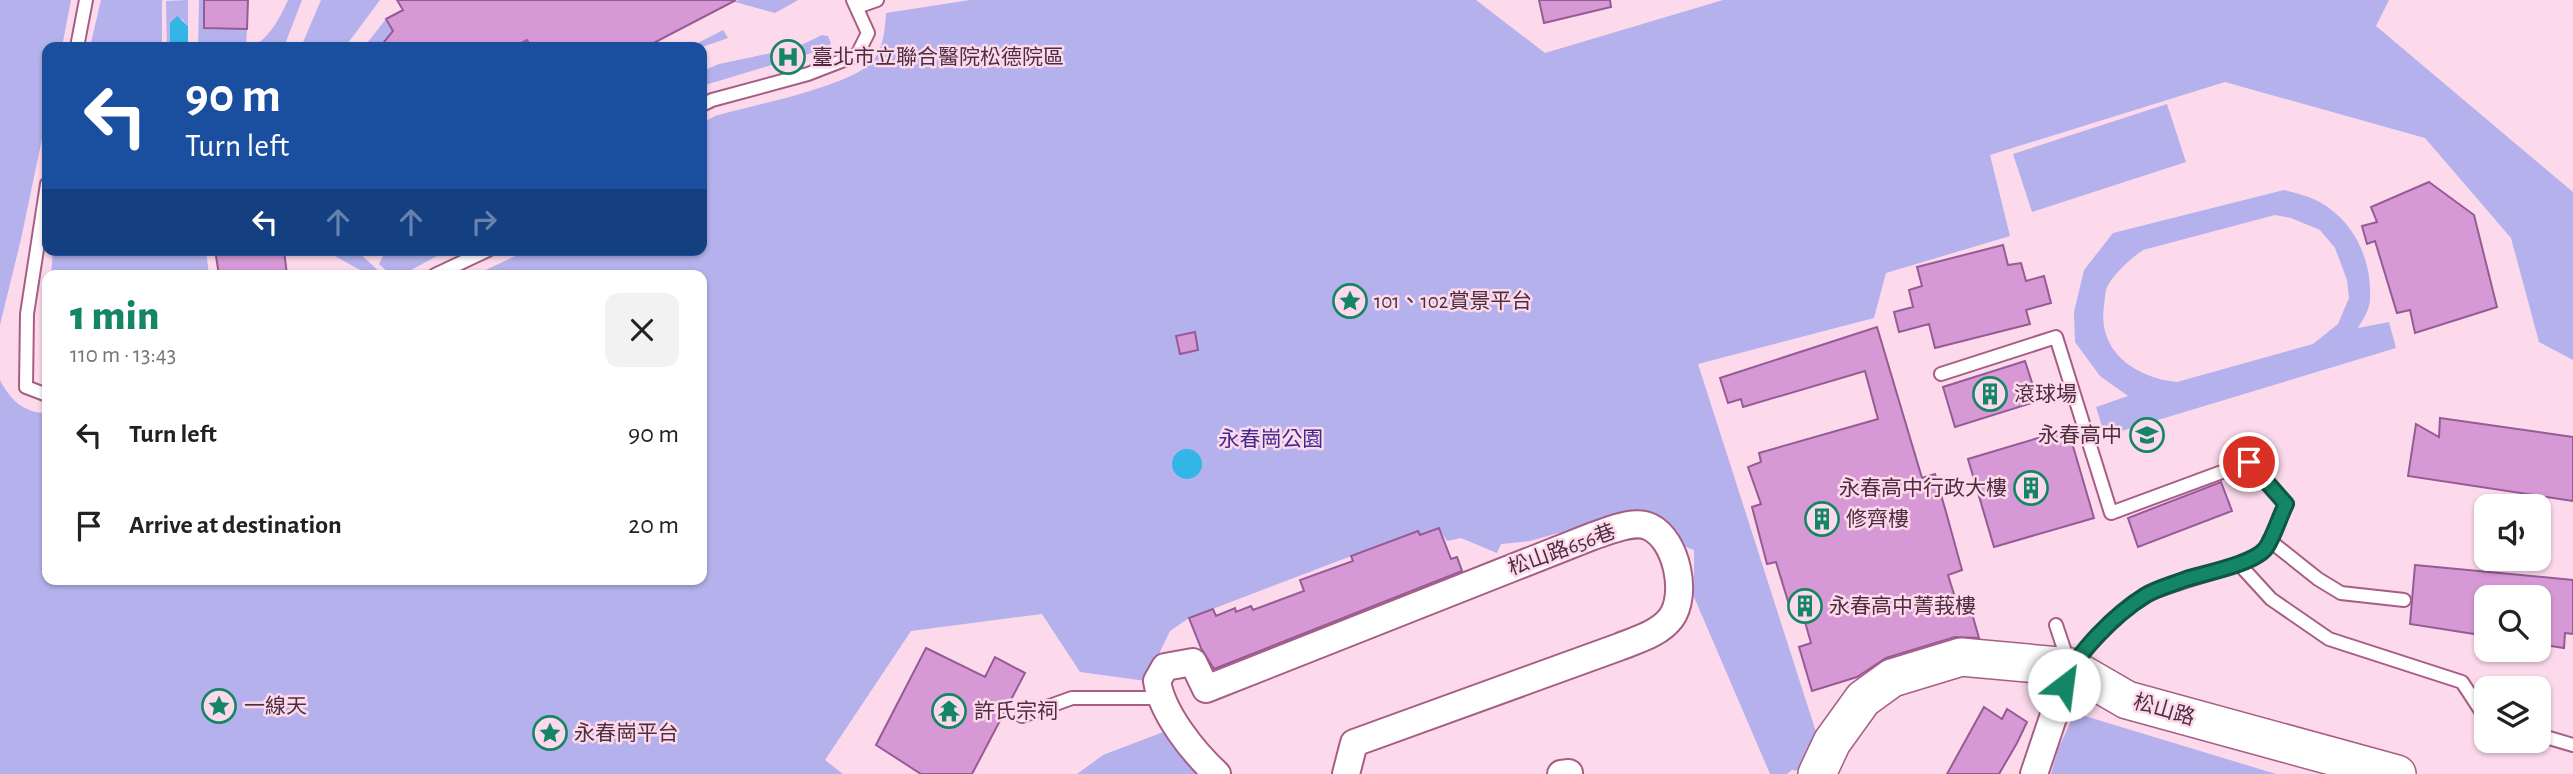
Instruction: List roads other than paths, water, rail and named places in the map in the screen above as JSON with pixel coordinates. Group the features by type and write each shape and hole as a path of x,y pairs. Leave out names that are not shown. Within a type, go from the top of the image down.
{"street":[{"name":"松山路656巷","path":"1160,698 1157,681 1165,667 1193,662 1206,689 1593,536 1631,525 1649,526 1667,540 1677,566 1679,590 1672,617 1655,632 1619,648 1354,743 1346,774"},
{"name":"松山路","path":"1817,774 1832,742 1863,699 1892,678 1961,657 2070,667 2127,700 2398,774"},
{"path":"2034,774 2070,667"},
{"path":"1160,698 1168,714 1194,749 1217,774"}],"lane":[{"path":"78,42 86,0"},
{"path":"707,102 808,74 856,55 868,33 855,4 877,0"},
{"path":"42,216 27,314 26,387 42,393"},
{"path":"446,270 475,256"},
{"path":"1941,374 2056,337 2111,513 2249,462 2286,504 2265,550 2239,564 2147,595 2111,623 2070,667 2056,625"},
{"path":"2269,540 2318,579 2341,593 2404,600"},
{"path":"2239,564 2271,599 2329,639 2462,682 2474,700"},
{"path":"1022,716 1072,698 1160,698"},
{"path":"2551,739 2573,745"}],"place":[{"name":"臺北市立聯合醫院松德院區","path":"788,57"},
{"name":"101、102賞景平台","path":"1350,301"},
{"name":"滾球場","path":"1990,394"},
{"name":"永春高中","path":"2147,435"},
{"name":"永春高中行政大樓","path":"2031,488"},
{"name":"修齊樓","path":"1822,519"},
{"name":"永春高中菁莪樓","path":"1805,606"},
{"name":"一線天","path":"219,706"},
{"name":"許氏宗祠","path":"949,711"},
{"name":"永春崗平台","path":"550,733"}],"park label":[{"name":"永春崗公園","path":"1271,439"}]}
